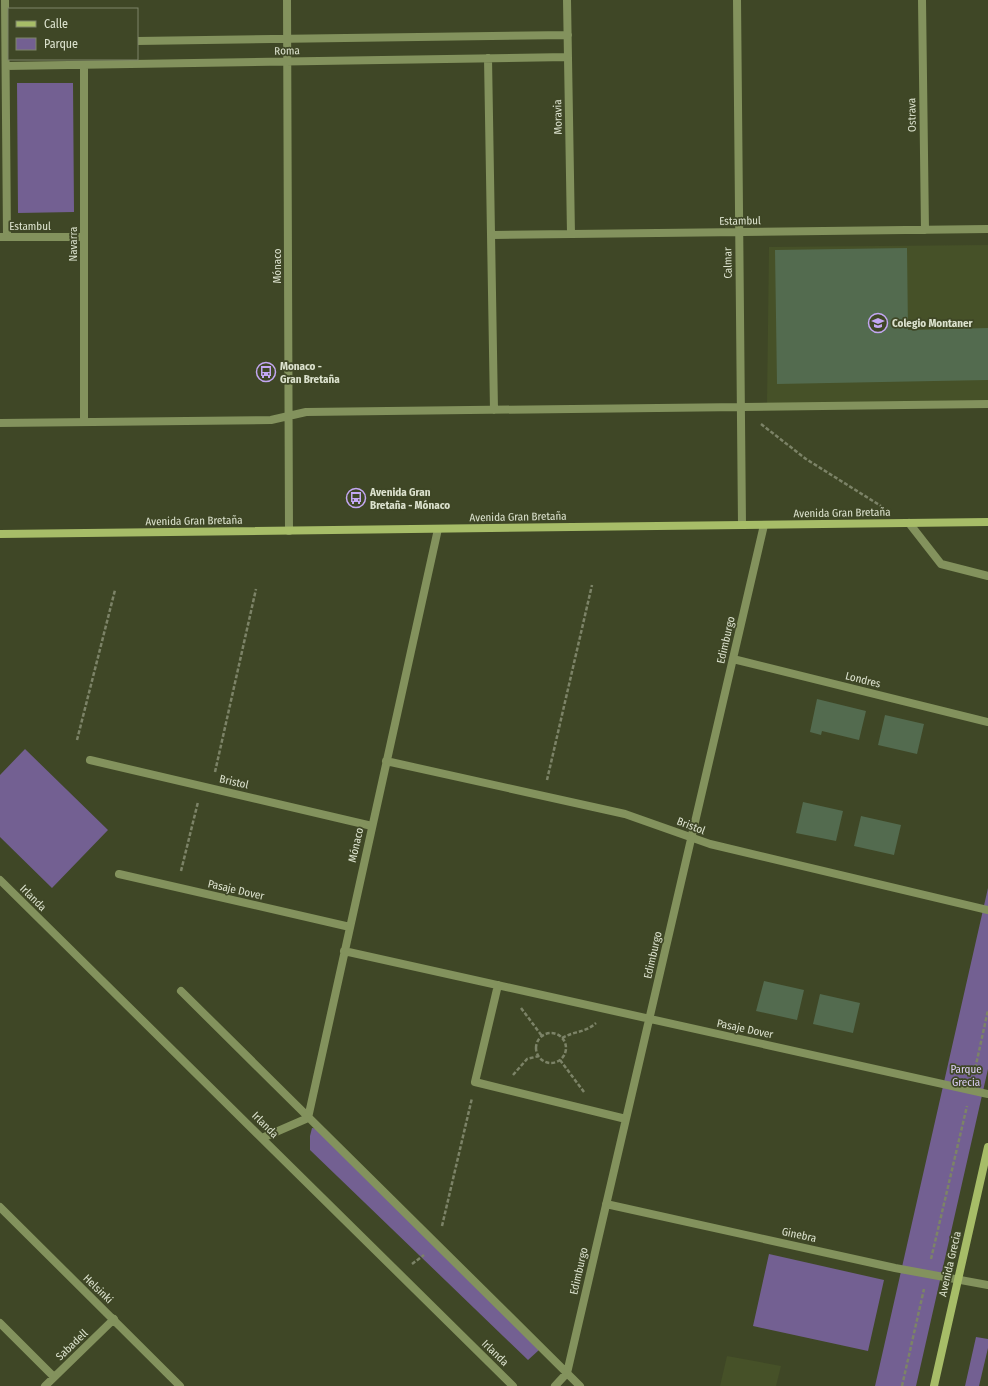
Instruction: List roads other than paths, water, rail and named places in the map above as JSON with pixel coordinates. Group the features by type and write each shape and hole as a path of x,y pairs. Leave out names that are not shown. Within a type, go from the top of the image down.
{"main road":[{"name":"Avenida Gran Bretaña","path":"0,534 988,522"},
{"name":"Avenida Grecia","path":"934,1386 988,1147"}],"street":[{"path":"3,237 7,42 5,0"},
{"name":"Mónaco","path":"287,0 288,531"},
{"name":"Moravia","path":"567,0 571,234"},
{"name":"Calmar","path":"737,0 742,525"},
{"name":"Ostrava","path":"922,0 925,230"},
{"name":"Roma","path":"138,41 568,35"},
{"name":"Roma","path":"6,66 69,62 84,65 568,57"},
{"path":"488,58 494,410"},
{"name":"Navarra","path":"84,65 84,422"},
{"name":"Estambul","path":"492,235 988,229"},
{"name":"Estambul","path":"3,237 84,237"},
{"path":"0,423 271,420 306,412 988,404"},
{"path":"909,523 941,564 988,576"},
{"name":"Edimburgo","path":"555,1386 567,1373 764,525"},
{"name":"Mónaco","path":"308,1118 438,529"},
{"name":"Londres","path":"733,659 988,722"},
{"name":"Bristol","path":"90,760 372,826"},
{"name":"Bristol","path":"386,761 625,814 691,839 988,910"},
{"name":"Pasaje Dover","path":"118,874 350,926"},
{"name":"Irlanda","path":"0,880 513,1386"},
{"name":"Pasaje Dover","path":"344,951 988,1094"},
{"path":"498,985 475,1082 626,1119"},
{"path":"181,991 580,1386"},
{"path":"262,1138 308,1118"},
{"name":"Ginebra","path":"606,1204 928,1275 988,1285"},
{"name":"Helsinki","path":"0,1208 114,1319 180,1386"},
{"name":"Sabadell","path":"45,1386 114,1319"},
{"path":"0,1323 54,1377"}],"place":[{"name":"Colegio Montaner","path":"878,323"},
{"name":"Monaco - Gran Bretaña","path":"266,372"},
{"name":"Avenida Gran Bretaña - Mónaco","path":"356,498"}],"park label":[{"name":"Parque Grecia","path":"966,1075"}]}
